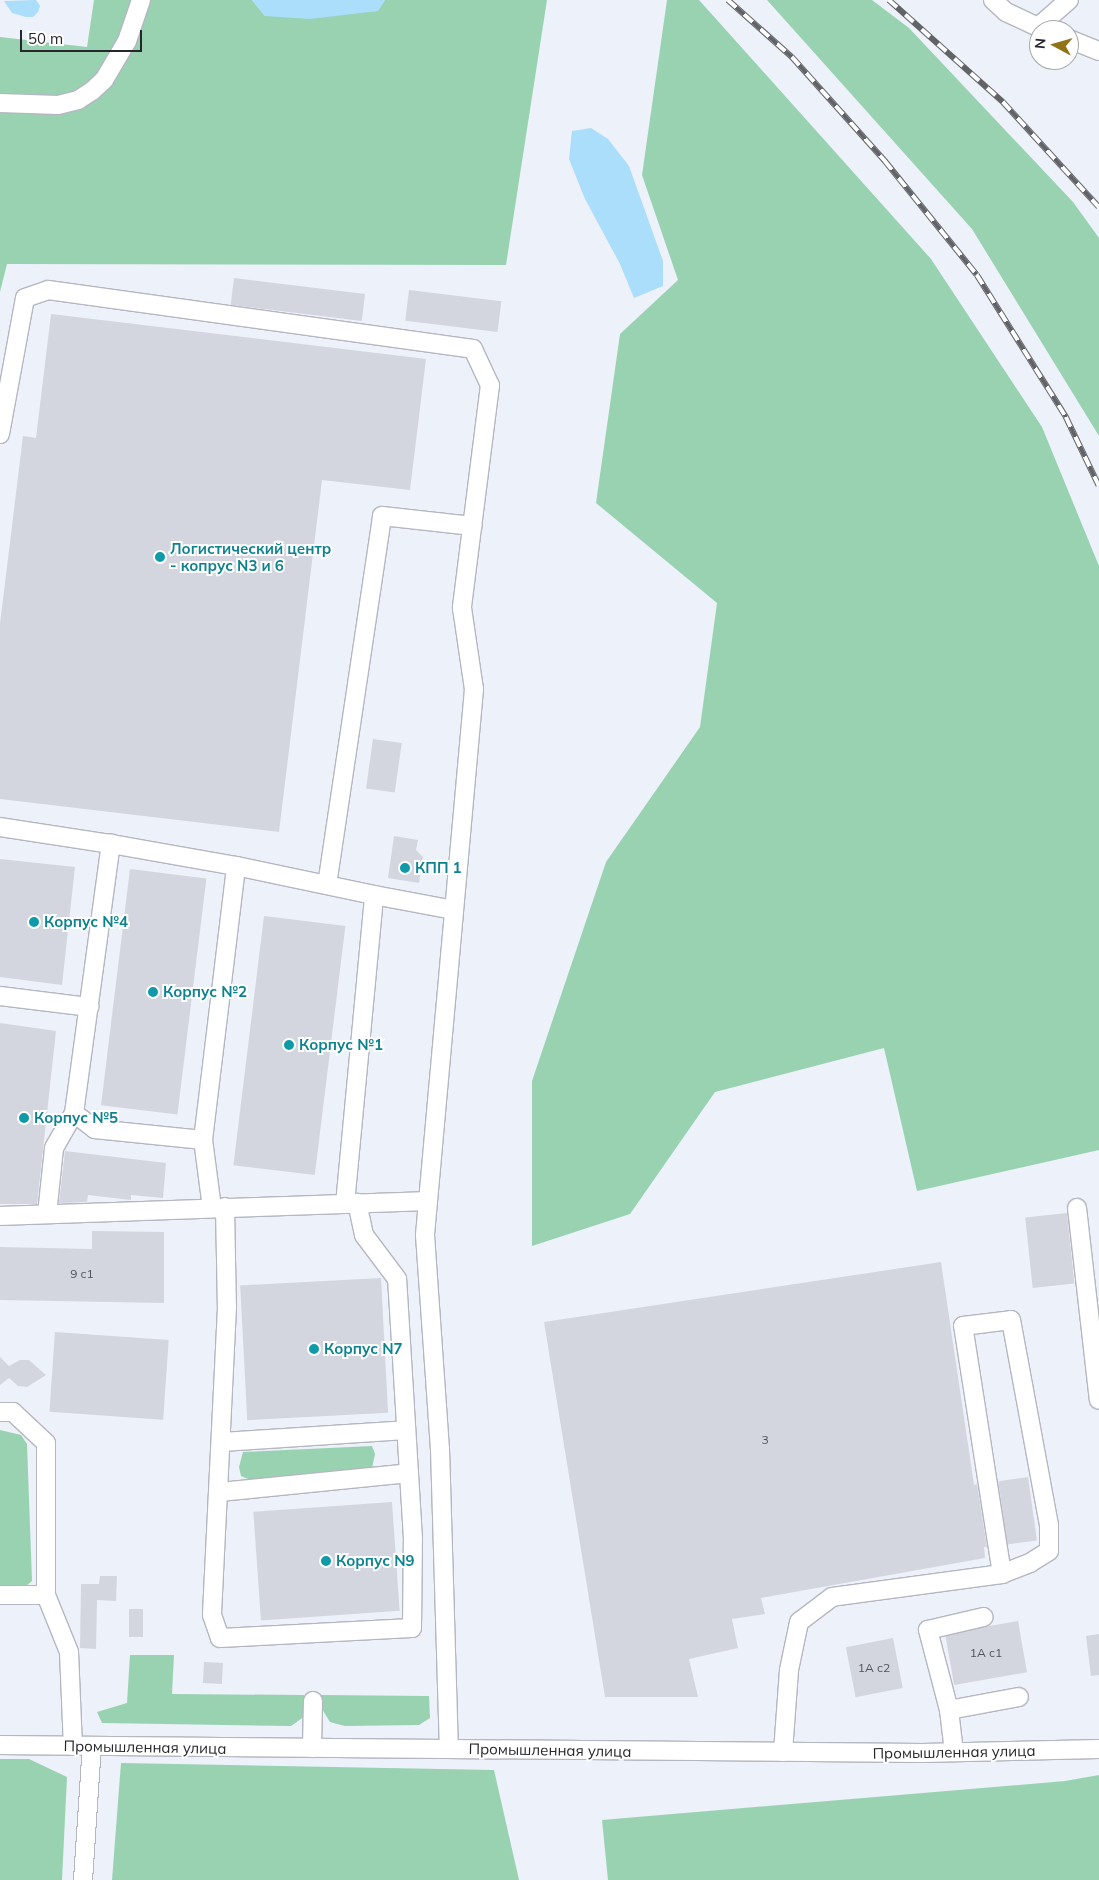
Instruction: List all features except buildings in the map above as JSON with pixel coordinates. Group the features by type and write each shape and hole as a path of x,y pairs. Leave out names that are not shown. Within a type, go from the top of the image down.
{"street":[{"path":"0,104 58,105 78,100 104,80 127,41 141,0"},
{"path":"993,0 1006,12 1029,23"},
{"path":"1050,20 1069,0"},
{"path":"1079,43 1099,51"},
{"path":"0,434 25,298 48,290 473,349 490,385 462,608 474,689 425,1235 440,1449 449,1749"},
{"path":"327,885 382,516 472,526"},
{"path":"0,827 236,866 454,910"},
{"path":"48,1214 54,1148 74,1113 111,844"},
{"path":"236,866 203,1140 219,1208 227,1307 220,1492 212,1615 220,1638 412,1628 413,1539 397,1279 364,1234 351,1204 374,895"},
{"path":"0,996 89,1007"},
{"path":"74,1113 95,1129 203,1140"},
{"path":"0,1216 428,1201"},
{"path":"1077,1208 1099,1400"},
{"path":"783,1752 789,1670 799,1622 832,1597 1002,1574 1030,1563 1049,1551 1049,1525 1011,1320 963,1326 1002,1574"},
{"path":"0,1412 13,1412 46,1443 46,1595 69,1652 73,1746"},
{"path":"222,1442 406,1430"},
{"path":"220,1492 409,1473"},
{"path":"0,1595 46,1595"},
{"path":"954,1752 949,1710 928,1630 984,1617"},
{"path":"949,1710 1019,1697"},
{"path":"312,1748 313,1701"},
{"name":"Промышленная улица","path":"0,1745 783,1752 954,1752 1099,1749"},
{"path":"84,1880 92,1746"}],"green space":[{"path":"94,0 252,0 265,16 377,11 385,0 547,0 506,265 7,264 0,292 0,37 87,47"},
{"path":"667,0 699,0 931,259 1042,427 1099,566 1099,1150 917,1191 884,1048 715,1092 630,1214 532,1246 532,1081 606,862 700,727 717,603 596,503 620,334 678,280 642,175"},
{"path":"767,0 872,0 909,28 1073,202 1099,238 1099,436 972,229"},
{"path":"0,1430 21,1435 27,1444 32,1581 25,1587 0,1587"},
{"path":"372,1446 375,1454 372,1468 253,1481 241,1476 239,1467 243,1452"},
{"path":"130,1655 174,1655 172,1694 304,1695 305,1716 291,1726 102,1723 97,1712 127,1703"},
{"path":"321,1695 429,1696 430,1718 419,1725 345,1726 330,1722 322,1709"},
{"path":"0,1759 29,1759 67,1777 62,1880 0,1880"},
{"path":"121,1763 494,1770 519,1880 112,1880"},
{"path":"1099,1775 1099,1880 608,1880 602,1820 1065,1781"}],"water":[{"path":"36,0 40,6 38,12 33,17 12,13 4,1"},
{"path":"252,0 385,0 378,11 310,19 265,16"},
{"path":"591,128 608,139 629,166 663,261 663,286 634,298 620,264 585,199 569,159 572,131"}],"railway":[{"path":"728,0 792,57 885,161 977,275 1066,417 1099,486"},
{"path":"889,0 1003,102 1099,207"}],"place":[{"name":"Логистический центр - копрус N3 и 6","path":"160,557"},
{"name":"КПП 1","path":"405,868"},
{"name":"Корпус №4","path":"34,922"},
{"name":"Корпус №2","path":"153,992"},
{"name":"Корпус №1","path":"289,1045"},
{"name":"Корпус №5","path":"24,1118"},
{"name":"Корпус N7","path":"314,1349"},
{"name":"Корпус N9","path":"326,1561"}]}
